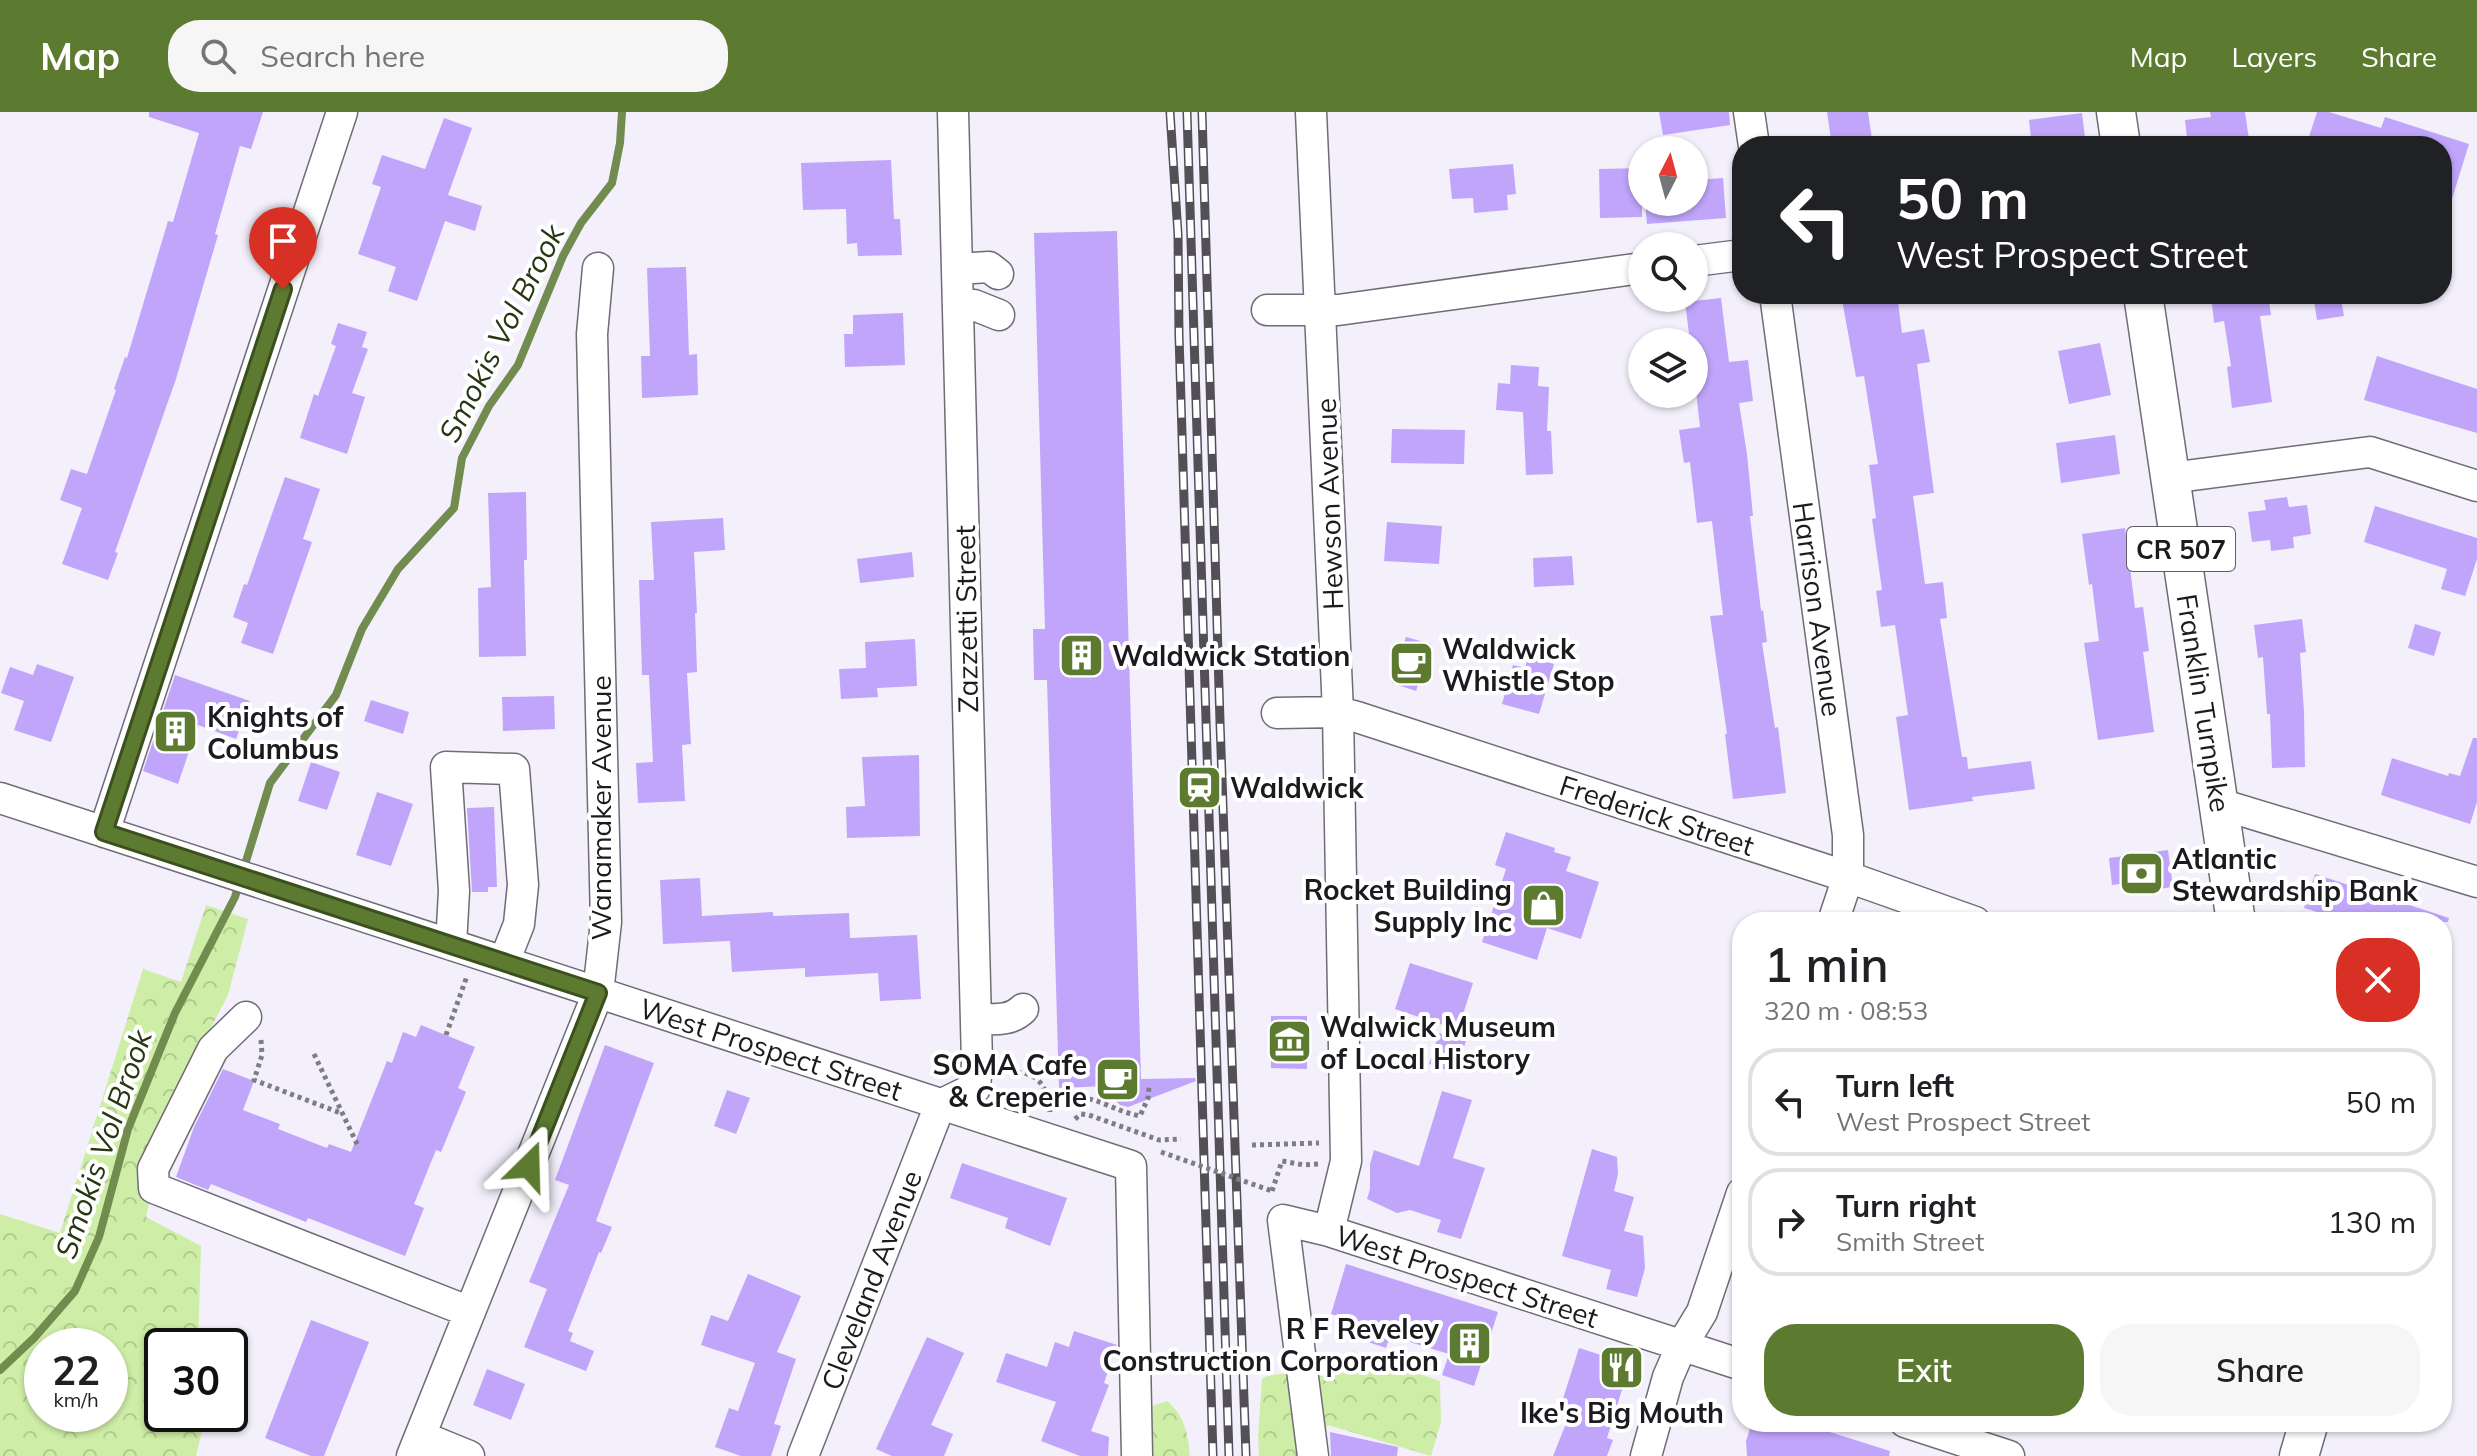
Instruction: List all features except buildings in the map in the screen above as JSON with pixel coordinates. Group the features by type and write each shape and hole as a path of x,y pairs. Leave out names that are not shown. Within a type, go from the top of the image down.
{"main road":[{"path":"2116,112 2120,136"},
{"name":"Franklin Turnpike","path":"2144,304 2235,912"},
{"path":"2299,1456 2307,1432"},
{"path":"2312,1432 2316,1456"}],"street":[{"path":"104,832 342,112"},
{"name":"Zazzetti Street","path":"953,112 976,1075"},
{"name":"Hewson Avenue","path":"1311,112 1338,712 1346,1161 1329,1231"},
{"path":"1749,112 1753,136"},
{"path":"1708,259 1732,256"},
{"path":"957,269 989,267 998,274"},
{"name":"Wanamaker Avenue","path":"416,1446 598,993 606,922 592,334 598,268"},
{"path":"1267,310 1320,311 1628,270"},
{"name":"Harrison Avenue","path":"1776,304 1848,835 1848,877 1836,912"},
{"path":"958,305 974,305 999,315"},
{"path":"2170,478 2370,452 2477,486"},
{"name":"Frederick Street","path":"1277,713 1338,712 1848,877 1947,912"},
{"path":"463,949 454,891 446,767 514,769 523,885 519,924 504,962"},
{"name":"West Prospect Street","path":"0,798 1131,1166 1137,1456"},
{"path":"2220,804 2477,882"},
{"path":"976,1019 1008,1019 1023,1009"},
{"path":"254,1028 213,1049 153,1169 154,1188 470,1312"},
{"path":"940,1105 975,1088 976,1075"},
{"name":"Cleveland Avenue","path":"803,1456 940,1105"},
{"name":"West Prospect Street","path":"1313,1456 1283,1220 1329,1231 1732,1362"},
{"path":"1646,1456 1668,1377 1682,1345 1702,1312 1732,1223"},
{"path":"1935,1432 2005,1455"},
{"path":"416,1446 469,1456"}],"path":[{"path":"446,1035 463,949"},
{"path":"254,1028 262,1055 254,1080 343,1114"},
{"path":"314,1054 359,1148"},
{"path":"976,1075 1026,1072 1036,1078 1049,1098 1050,1115"},
{"path":"1049,1098 1091,1099 1119,1112 1140,1116 1149,1087"},
{"path":"1073,1123 1081,1114 1159,1140 1181,1139"},
{"path":"1252,1145 1319,1143 1320,1164"},
{"path":"1161,1152 1272,1191 1282,1161 1304,1165"}],"green space":[{"path":"206,905 248,919 228,995 176,1095 146,1217 201,1246 199,1328 144,1328 144,1432 202,1432 196,1456 0,1456 0,1214 60,1233 143,969 181,982"},
{"path":"1352,1351 1440,1381 1441,1422 1431,1456 1328,1425 1322,1433 1315,1456 1259,1456 1262,1379 1277,1374 1338,1375 1348,1370"},
{"path":"1167,1401 1184,1426 1190,1456 1150,1456 1149,1407"}],"waterway":[{"name":"Smokis Vol Brook","path":"0,1370 34,1338 75,1291 99,1237 128,1129 175,1013 235,897 270,783 336,695 362,629 398,569 454,508 462,458 489,406 518,365 563,256 581,223 612,183 622,112"}],"railway":[{"path":"1170,112 1178,234 1213,1456"},
{"path":"1187,112 1229,1456"},
{"path":"1202,112 1246,1456"}],"place":[{"name":"Waldwick Station","path":"1081,655"},
{"name":"Waldwick Whistle Stop","path":"1411,664"},
{"name":"Knights of Columbus","path":"176,732"},
{"name":"Waldwick","path":"1199,787"},
{"name":"Atlantic Stewardship Bank","path":"2141,874"},
{"name":"Rocket Building Supply Inc","path":"1543,905"},
{"name":"Walwick Museum of Local History","path":"1289,1042"},
{"name":"SOMA Cafe & Creperie","path":"1118,1080"},
{"name":"R F Reveley Construction Corporation","path":"1470,1344"},
{"name":"Ike's Big Mouth","path":"1622,1368"}],"route":[{"path":"283,289 104,832 598,993 529,1166"}]}
